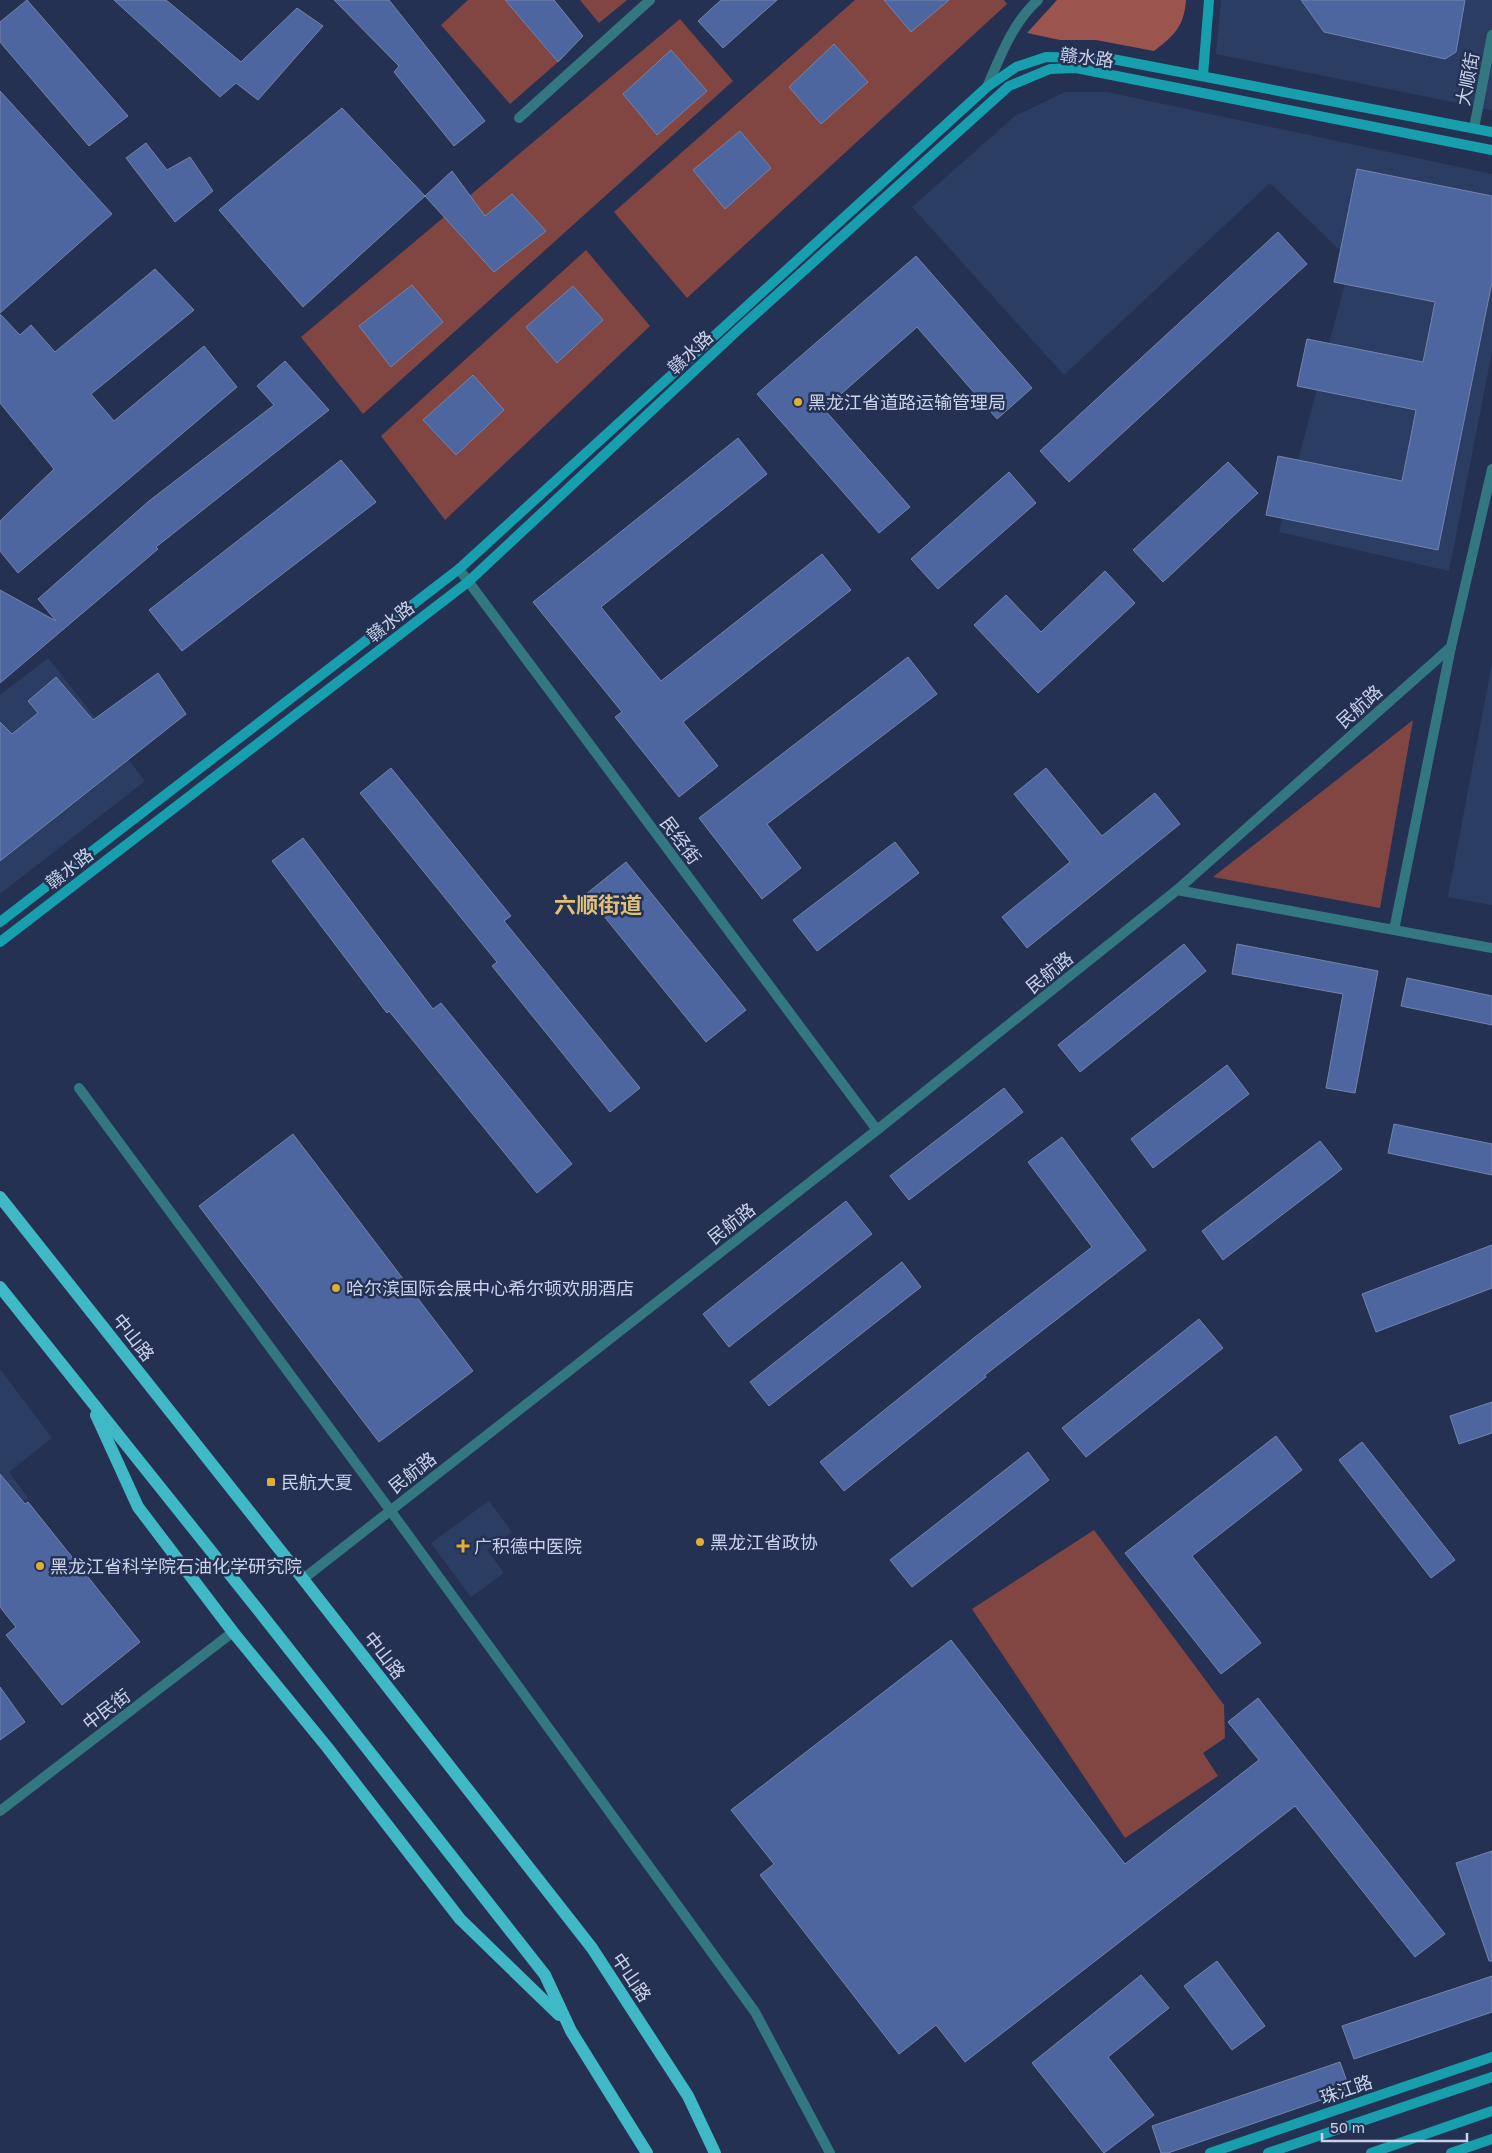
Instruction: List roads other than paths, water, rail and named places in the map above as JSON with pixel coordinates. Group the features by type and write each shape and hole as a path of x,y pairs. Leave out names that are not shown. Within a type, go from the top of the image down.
{"main road":[{"path":"1203,75 1209,0"},
{"name":"赣水路","path":"0,922 459,569 987,87 1016,67 1046,57 1107,58 1492,132"},
{"name":"赣水路","path":"0,942 468,582 747,322 1009,86 1050,69 1076,68 1492,150"},
{"name":"中山路","path":"0,1197 303,1578 592,1948 688,2096 714,2153"},
{"path":"0,1287 544,1975 568,2024 647,2153"},
{"path":"89,1399 138,1507 233,1632 327,1747 460,1918 568,2024"},
{"name":"珠江路","path":"1210,2153 1492,2057"},
{"name":"珠江路","path":"1268,2153 1492,2077"},
{"path":"1371,2153 1492,2111"},
{"path":"1451,2153 1492,2139"}],"street":[{"path":"519,118 650,0"},
{"name":"赣水路","path":"987,87 1008,41 1031,6 1038,0"},
{"name":"大顺街","path":"1474,128 1492,35"},
{"path":"1394,930 1451,647 1492,469"},
{"name":"民经街","path":"459,569 877,1130"},
{"name":"民航路","path":"303,1578 877,1130 1177,890 1451,647"},
{"path":"1177,890 1492,948"},
{"path":"79,1088 390,1510 754,2012 830,2153"},
{"name":"中民街","path":"0,1811 233,1632"}],"place":[{"name":"黑龙江省道路运输管理局","path":"798,402"},
{"name":"哈尔滨国际会展中心希尔顿欢朋酒店","path":"336,1288"},
{"name":"民航大夏","path":"271,1482"},
{"name":"黑龙江省政协","path":"700,1542"},
{"name":"广积德中医院","path":"463,1546"},
{"name":"黑龙江省科学院石油化学研究院","path":"40,1566"}],"district":[{"name":"六顺街道","path":"598,904"}]}
